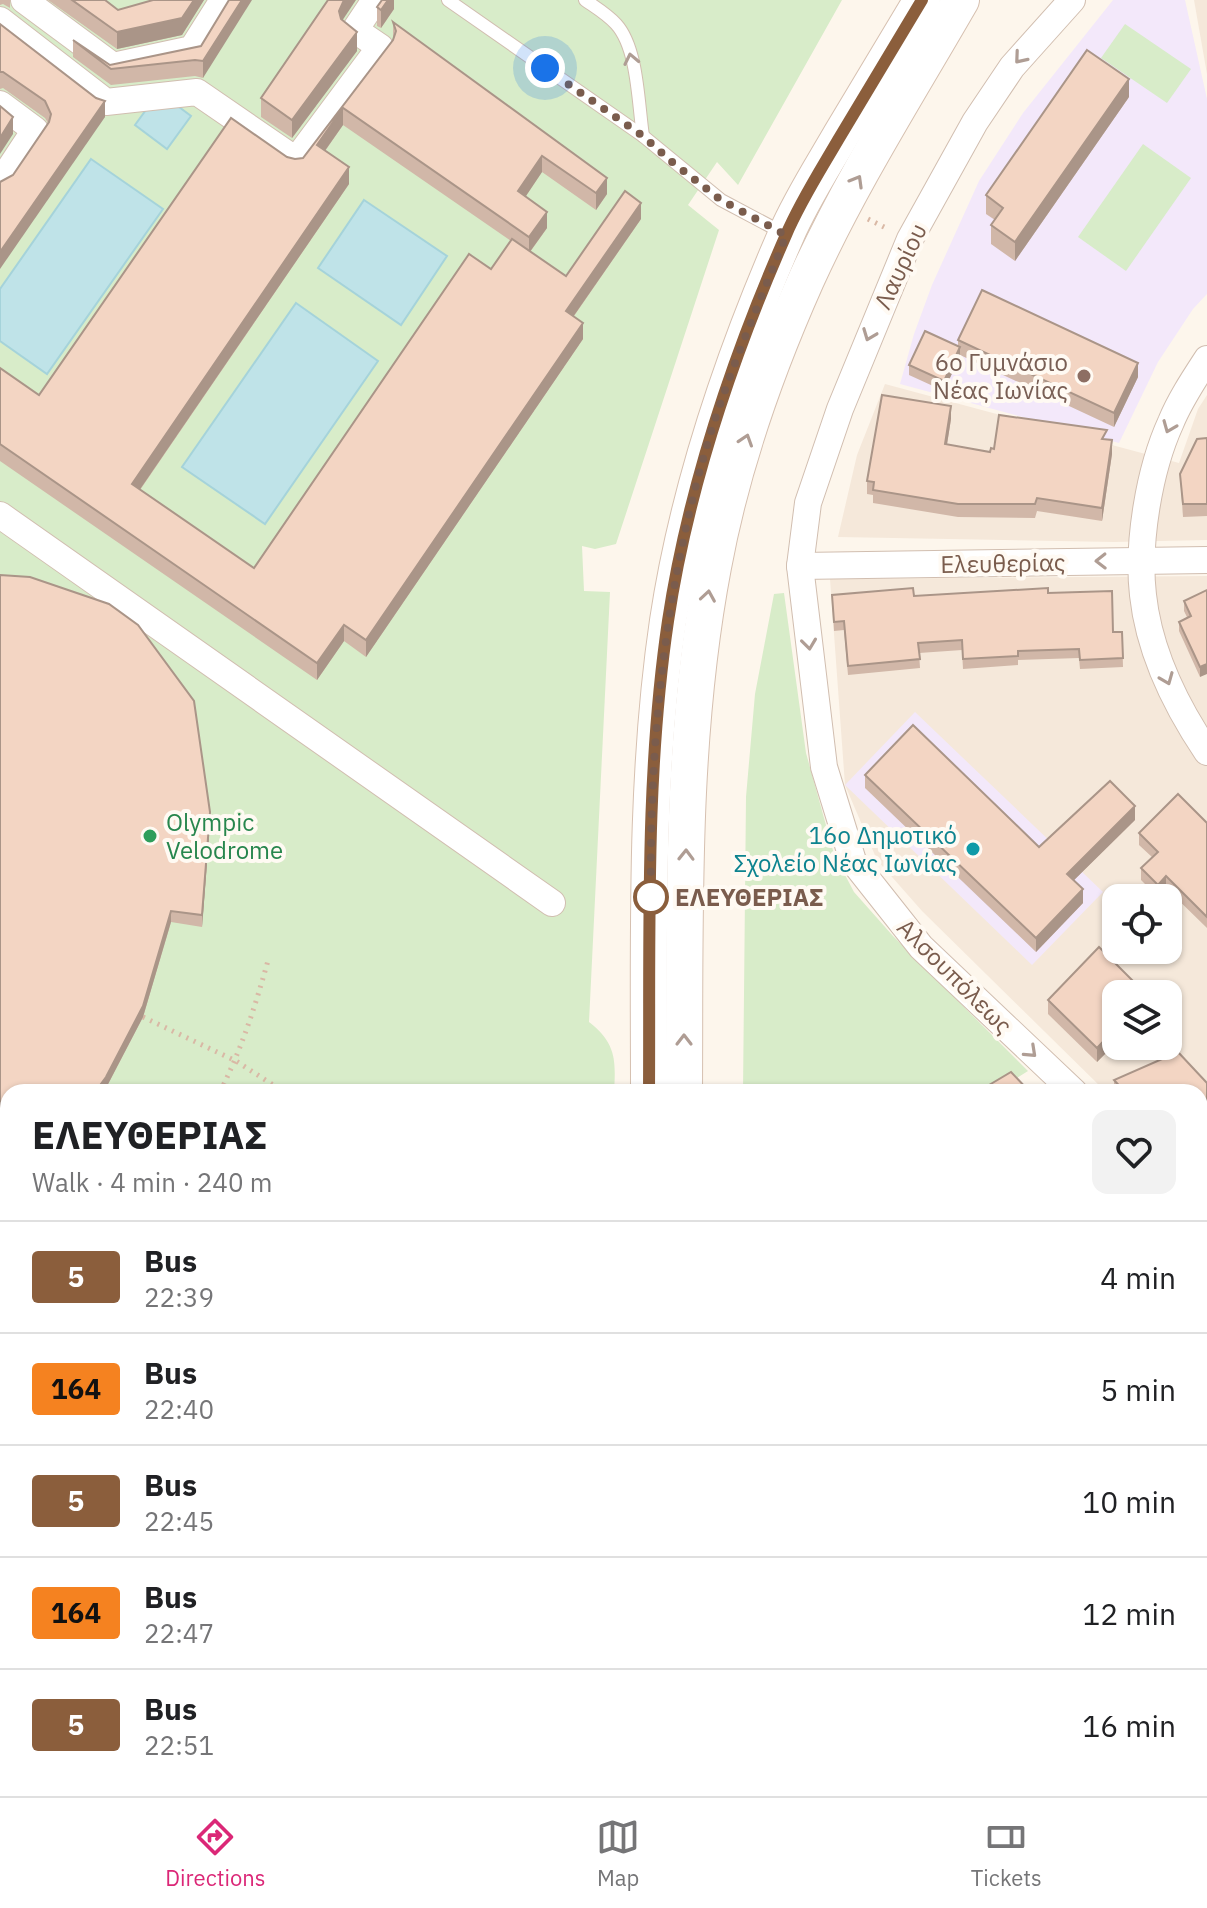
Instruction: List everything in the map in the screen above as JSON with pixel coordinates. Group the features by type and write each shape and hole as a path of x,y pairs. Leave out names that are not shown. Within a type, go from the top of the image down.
{"main road":[{"path":"684,1084 687,800 706,611 716,554 740,459 780,346 803,242 807,192 922,0"},
{"path":"649,1084 651,848 667,625 706,449 724,393 803,242 842,208 961,0"}],"street":[{"path":"24,0 113,66 192,49 223,0"},
{"path":"0,20 106,102 197,92 296,160 380,47 355,30 375,0"},
{"name":"Λαυρίου","path":"800,566 808,503 845,396 910,239 975,122 1012,67 1072,0"},
{"path":"0,104 35,130 0,183"},
{"path":"1207,359 1182,399 1161,450 1143,534 1142,561 1143,596 1154,647 1174,696 1207,752"},
{"path":"0,515 552,903"},
{"name":"Ελευθερίας","path":"800,566 1207,560"},
{"name":"Αλσουπόλεως","path":"800,566 824,767 853,861 921,947 1066,1084"}],"lane":[{"path":"448,0 643,136 721,200 803,242"},
{"path":"585,0 618,26 627,41 643,136"}],"path":[{"path":"224,1084 253,1015 269,957"},
{"path":"143,1017 234,1060 272,1084"}],"shaded area":[{"path":"1113,0 1185,0 1207,99 1207,294 1193,309 1158,362 1119,443 900,384 932,285 979,181 1023,113"},
{"path":"1194,0 1207,0 1207,74"},
{"path":"885,384 1179,463 1198,409 1207,395 1207,540 1114,542 838,537 857,455"},
{"path":"1207,576 1207,1084 1098,1084 922,911 877,860 845,785 830,579"},
{"path":"915,712 1102,893 1032,965 845,785"}],"green space":[{"path":"0,0 842,0 738,185 717,162 688,205 719,230 616,544 595,549 582,546 584,591 610,592 589,1022 609,1045 614,1084 0,1084"},
{"path":"1125,24 1191,69 1167,103 1101,58"},
{"path":"1143,144 1191,178 1126,271 1078,237"},
{"path":"784,593 806,753 834,854 854,892 893,936 1028,1071 1007,1084 743,1084 746,797 755,694 774,594"}],"water":[{"path":"159,92 191,116 167,149 135,125"},
{"path":"91,159 163,209 47,374 0,341 0,289"},
{"path":"364,200 447,256 401,325 318,268"},
{"path":"296,303 378,361 265,524 182,467"}],"building":[{"path":"72,0 105,0 118,10 153,0 194,0 182,18 117,32"},
{"path":"229,0 242,0 203,61 111,69 73,40 110,65 201,46"},
{"path":"328,0 344,0 339,11 341,19 357,32 292,120 261,98"},
{"path":"382,0 388,0 381,10 377,7"},
{"path":"393,22 607,178 596,193 542,156 518,191 547,212 529,237 343,108 317,145 349,167 132,484 254,568 469,254 491,269 512,239 566,276 625,191 641,203 566,311 583,323 366,640 344,625 317,663 0,444 0,368 39,395 231,118 287,157 303,158 393,40 396,31"},
{"path":"0,24 96,98 105,101 0,252 0,182 13,175 49,122 51,114 45,101 0,72"},
{"path":"1087,50 1129,79 1015,242 991,225 1003,208 986,195"},
{"path":"0,106 13,117 0,138"},
{"path":"982,290 1138,363 1114,413 958,340"},
{"path":"925,331 960,347 944,381 909,365"},
{"path":"882,395 951,406 945,444 990,452 991,448 994,449 999,415 1107,430 1102,439 1112,440 1102,508 1037,498 1035,504 958,504 873,490 874,482 867,481"},
{"path":"1207,438 1207,504 1183,504 1180,474 1197,439"},
{"path":"0,575 30,577 109,604 138,625 194,701 210,812 202,915 171,911 143,1006 101,1084 0,1084"},
{"path":"913,588 914,596 1048,588 1048,593 1112,591 1113,632 1122,632 1123,658 1080,660 1079,649 1018,651 1018,656 963,659 962,640 918,643 920,659 848,666 844,621 834,622 832,595"},
{"path":"1207,590 1207,664 1200,667 1179,622 1191,616 1184,601"},
{"name":"16ο Δημοτικό Σχολείο Νέας Ιωνίας","path":"913,725 1039,847 1110,781 1135,806 1067,874 1083,889 1036,938 865,775"},
{"path":"1178,794 1207,823 1207,917 1182,892 1182,884 1174,884 1166,876 1157,884 1141,868 1158,852 1139,833"},
{"path":"1099,947 1102,950 1102,964 1116,964 1132,980 1102,980 1102,1043 1097,1048 1048,1000"},
{"path":"1182,1056 1207,1083 1207,1084 1118,1084 1114,1080 1160,1060 1182,1060"},
{"path":"1011,1072 1022,1084 991,1084"}],"bus line":[{"name":"5","path":"649,1084 650,863 654,773 667,625 691,506 724,393 786,235 807,192 922,0"}],"place":[{"name":"6ο Γυμνάσιο Νέας Ιωνίας","path":"1084,376"},
{"name":"Olympic Velodrome","path":"150,836"},
{"name":"16ο Δημοτικό Σχολείο Νέας Ιωνίας","path":"973,849"},
{"name":"ΕΛΕΥΘΕΡΙΑΣ","path":"651,897"}],"route":[{"path":"545,68 643,136 721,200 786,235 724,393 706,449 673,589 654,773 651,897"}]}
